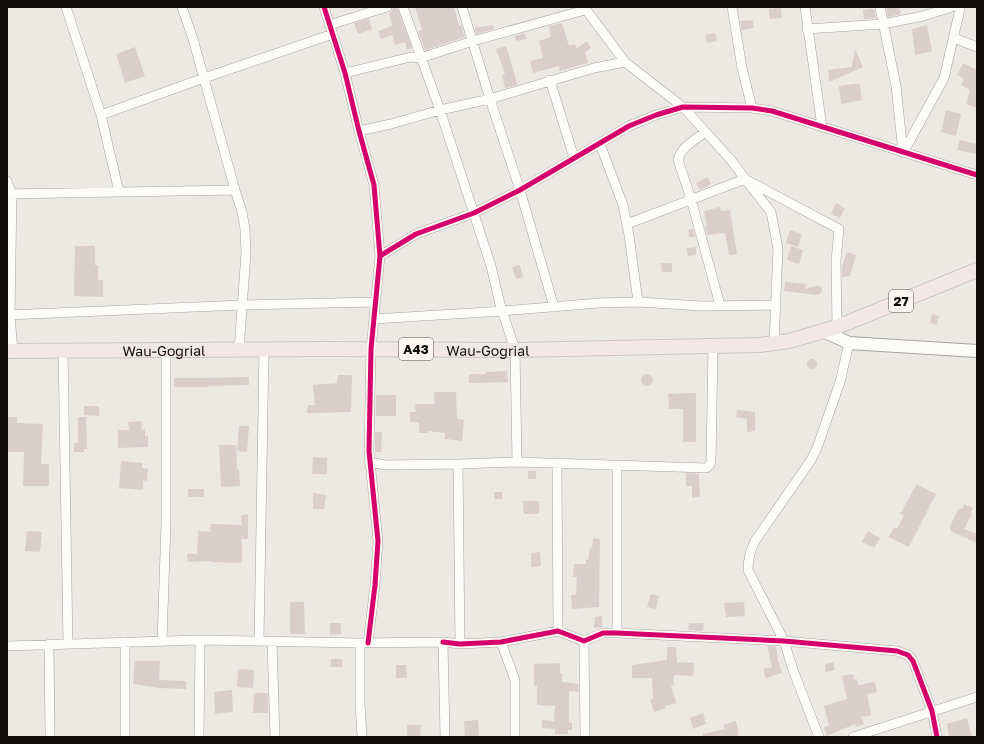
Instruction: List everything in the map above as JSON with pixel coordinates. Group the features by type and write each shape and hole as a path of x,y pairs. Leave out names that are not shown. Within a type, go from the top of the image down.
{"main road":[{"name":"27","path":"830,329 977,270"},
{"name":"Wau-Gogrial","path":"10,351 371,349 516,350 713,346 789,341 830,329"}],"street":[{"path":"66,7 101,115 119,192"},
{"path":"182,7 193,39 242,212 245,229 246,253 239,350"},
{"path":"324,7 345,74 374,185 380,256 371,349 369,462 378,541 375,585 364,643 360,703 362,737"},
{"path":"101,115 204,78 387,7"},
{"path":"403,7 414,36 420,58 440,110 474,213 516,350 516,462"},
{"path":"462,7 520,190 554,307"},
{"path":"732,7 742,68 752,108"},
{"path":"805,7 822,127"},
{"path":"880,7 896,86 903,153"},
{"path":"807,29 883,24 958,8 954,38 944,78 903,153"},
{"path":"345,74 411,57 420,58 584,9 625,62 684,107 731,160 744,179 771,212 778,249 774,343"},
{"path":"954,38 977,46"},
{"path":"359,131 490,99 594,68 625,62"},
{"path":"550,80 574,158"},
{"path":"380,256 416,234 474,213 520,190 629,126 656,115 684,107 752,108 772,111 977,175"},
{"path":"706,132 683,149 678,160 691,199 720,305"},
{"path":"600,144 623,205 638,302"},
{"path":"627,224 744,179 839,229 830,329 849,343 977,351"},
{"path":"7,181 9,194 10,351"},
{"path":"9,194 235,190"},
{"path":"9,315 242,305 375,302"},
{"path":"374,319 599,303 638,302 720,305 776,305"},
{"path":"819,737 793,670 784,641 748,570 748,560 755,541 811,460 817,448 840,382 849,343"},
{"path":"369,462 385,465 516,462 706,468 710,466 711,462 713,346"},
{"path":"162,640 166,517 166,350"},
{"path":"259,641 264,350"},
{"path":"63,351 68,643"},
{"path":"557,463 558,631"},
{"path":"458,464 460,644"},
{"path":"617,465 618,633"},
{"path":"7,646 162,640 364,643 444,642 460,644 501,642 558,631 584,641 603,633 618,633 784,641 891,650 908,655 913,661 932,711 937,737"},
{"path":"199,737 200,640"},
{"path":"272,641 275,737"},
{"path":"584,641 585,737"},
{"path":"125,642 125,737"},
{"path":"444,642 445,737"},
{"path":"501,642 515,680 515,737"},
{"path":"49,644 50,737"},
{"path":"853,737 977,697"}],"building":[{"path":"393,7 397,7 412,48 407,50 405,42 395,45 392,35 381,39 378,31 392,26 389,13 392,11"},
{"path":"415,7 454,7 459,26 461,25 465,37 425,50 418,31 422,30"},
{"path":"886,7 899,7 901,14 888,17"},
{"path":"781,8 782,18 770,19 769,9"},
{"path":"874,9 876,18 864,19 863,10"},
{"path":"369,19 372,29 358,34 354,23"},
{"path":"753,20 754,28 742,30 740,21"},
{"path":"562,23 569,46 575,44 576,49 587,41 591,48 585,52 588,63 560,71 559,66 533,73 530,61 543,58 539,41 551,37 549,26"},
{"path":"493,25 494,29 476,34 475,28"},
{"path":"927,25 932,51 915,55 912,29"},
{"path":"525,33 526,39 516,41 515,36"},
{"path":"715,33 717,41 707,43 705,35"},
{"path":"506,46 517,85 505,88 502,74 505,74 496,49"},
{"path":"135,47 145,76 125,83 116,54"},
{"path":"855,49 863,67 829,82 828,70 852,67"},
{"path":"963,63 977,70 977,108 966,104 970,90 961,85 964,79 957,75"},
{"path":"860,84 862,100 841,104 839,86"},
{"path":"946,110 961,114 956,136 941,132"},
{"path":"960,140 977,144 976,154 957,150"},
{"path":"708,177 711,184 700,190 696,183"},
{"path":"836,203 845,208 840,218 831,214"},
{"path":"720,207 721,211 730,210 737,254 729,255 725,233 707,235 704,211"},
{"path":"693,229 695,237 689,237 688,230"},
{"path":"790,230 802,234 798,247 786,243"},
{"path":"75,246 95,246 95,265 98,265 98,280 103,280 103,297 74,296"},
{"path":"791,246 803,250 799,264 787,260"},
{"path":"696,247 696,255 688,256 687,248"},
{"path":"847,252 856,255 850,276 842,277 842,267"},
{"path":"661,263 672,263 672,272 662,272"},
{"path":"520,265 523,277 516,279 512,267"},
{"path":"785,282 806,284 805,289 818,285 822,288 822,291 817,295 784,291"},
{"path":"932,314 939,316 937,325 930,323"},
{"path":"810,359 814,359 816,360 816,368 810,369 807,366 807,362"},
{"path":"507,371 508,382 469,383 469,374 486,374 486,372"},
{"path":"645,374 649,374 653,380 649,386 645,386 641,382 641,378"},
{"path":"338,375 352,375 351,412 307,413 308,405 315,405 313,385 337,383"},
{"path":"249,377 249,385 174,387 174,378"},
{"path":"434,392 456,392 457,419 464,420 462,441 445,439 445,433 428,431 428,433 419,433 419,422 410,422 410,412 416,412 415,404 435,404"},
{"path":"696,393 696,442 683,442 683,409 669,409 668,394"},
{"path":"376,395 396,395 396,416 376,416"},
{"path":"84,406 99,406 99,416 84,415"},
{"path":"737,410 755,412 755,431 747,432 747,419 736,417"},
{"path":"7,417 17,417 17,423 43,424 41,464 49,464 49,486 23,486 24,452 7,452"},
{"path":"78,417 86,417 87,449 84,449 84,452 74,452 74,443 78,443"},
{"path":"141,421 142,430 145,429 145,436 148,436 148,447 118,448 118,430 129,430 128,422"},
{"path":"239,426 249,426 247,452 237,451"},
{"path":"375,432 382,432 381,452 375,452"},
{"path":"219,445 236,445 237,469 239,469 240,486 221,487"},
{"path":"313,457 327,458 327,474 312,474"},
{"path":"121,461 142,463 142,468 148,469 147,481 143,480 143,490 119,488"},
{"path":"528,471 536,471 536,479 528,479"},
{"path":"686,473 699,474 700,497 692,498 692,486 686,486"},
{"path":"917,484 936,494 909,547 889,537 894,527 897,529 904,515 900,514"},
{"path":"188,489 204,489 204,497 188,497"},
{"path":"494,492 502,492 502,499 494,499"},
{"path":"313,493 326,495 324,509 313,509"},
{"path":"523,501 539,501 539,514 524,514"},
{"path":"964,504 973,508 970,513 972,514 964,529 977,534 977,543 951,531 949,528 959,508 962,509"},
{"path":"248,514 248,539 243,539 242,533 242,563 211,561 188,562 187,554 197,554 198,531 210,532 211,524 242,525 241,515"},
{"path":"27,531 42,532 40,552 25,551"},
{"path":"868,531 880,538 874,548 862,542"},
{"path":"593,538 600,539 599,607 572,609 571,595 576,595 577,577 573,577 574,564 586,564 590,547 592,548"},
{"path":"540,552 541,566 531,567 531,553"},
{"path":"651,594 659,596 656,609 647,607"},
{"path":"290,602 304,602 305,634 290,634"},
{"path":"744,602 745,616 726,617 724,603"},
{"path":"602,616 602,627 594,628 595,617"},
{"path":"330,623 341,623 341,634 330,635"},
{"path":"689,623 704,623 703,631 688,630"},
{"path":"767,646 776,647 777,657 782,673 766,678 763,669 772,667"},
{"path":"667,647 676,647 677,662 694,663 693,676 674,675 674,685 671,685 676,703 665,706 666,708 654,712 650,700 653,699 652,678 632,678 632,665 667,660"},
{"path":"331,659 342,659 342,667 331,667"},
{"path":"135,661 160,661 159,680 186,681 186,689 159,688 133,684"},
{"path":"833,662 835,670 826,672 825,664"},
{"path":"560,663 562,682 578,684 579,692 569,691 569,723 572,723 572,730 568,730 568,734 555,734 555,729 542,728 542,720 554,721 555,706 537,705 537,686 534,686 534,664"},
{"path":"396,665 406,665 407,678 396,678"},
{"path":"238,669 254,670 253,688 237,687"},
{"path":"853,674 854,680 857,679 859,685 875,682 877,692 867,694 871,715 861,717 864,724 856,727 855,724 827,736 824,727 829,725 824,706 847,699 842,676"},
{"path":"232,690 233,712 215,714 214,692"},
{"path":"254,693 268,693 268,713 253,713"},
{"path":"703,713 706,724 693,729 690,718"},
{"path":"967,718 972,737 949,737 947,724"},
{"path":"478,720 479,737 465,737 464,721"},
{"path":"736,721 739,733 737,733 739,737 703,737 703,734 725,729 723,725"},
{"path":"407,725 421,725 420,737 407,737"}],"cycle path":[{"path":"324,7 345,73 374,185 380,256 371,349 369,451 378,541 375,585 368,643"},
{"path":"380,256 416,234 474,213 520,190 629,126 656,115 683,107 752,108 772,111 977,175"},
{"path":"443,642 460,644 501,642 558,631 584,641 603,633 617,633 784,641 897,651 908,655 913,661 932,711 937,737"}]}
